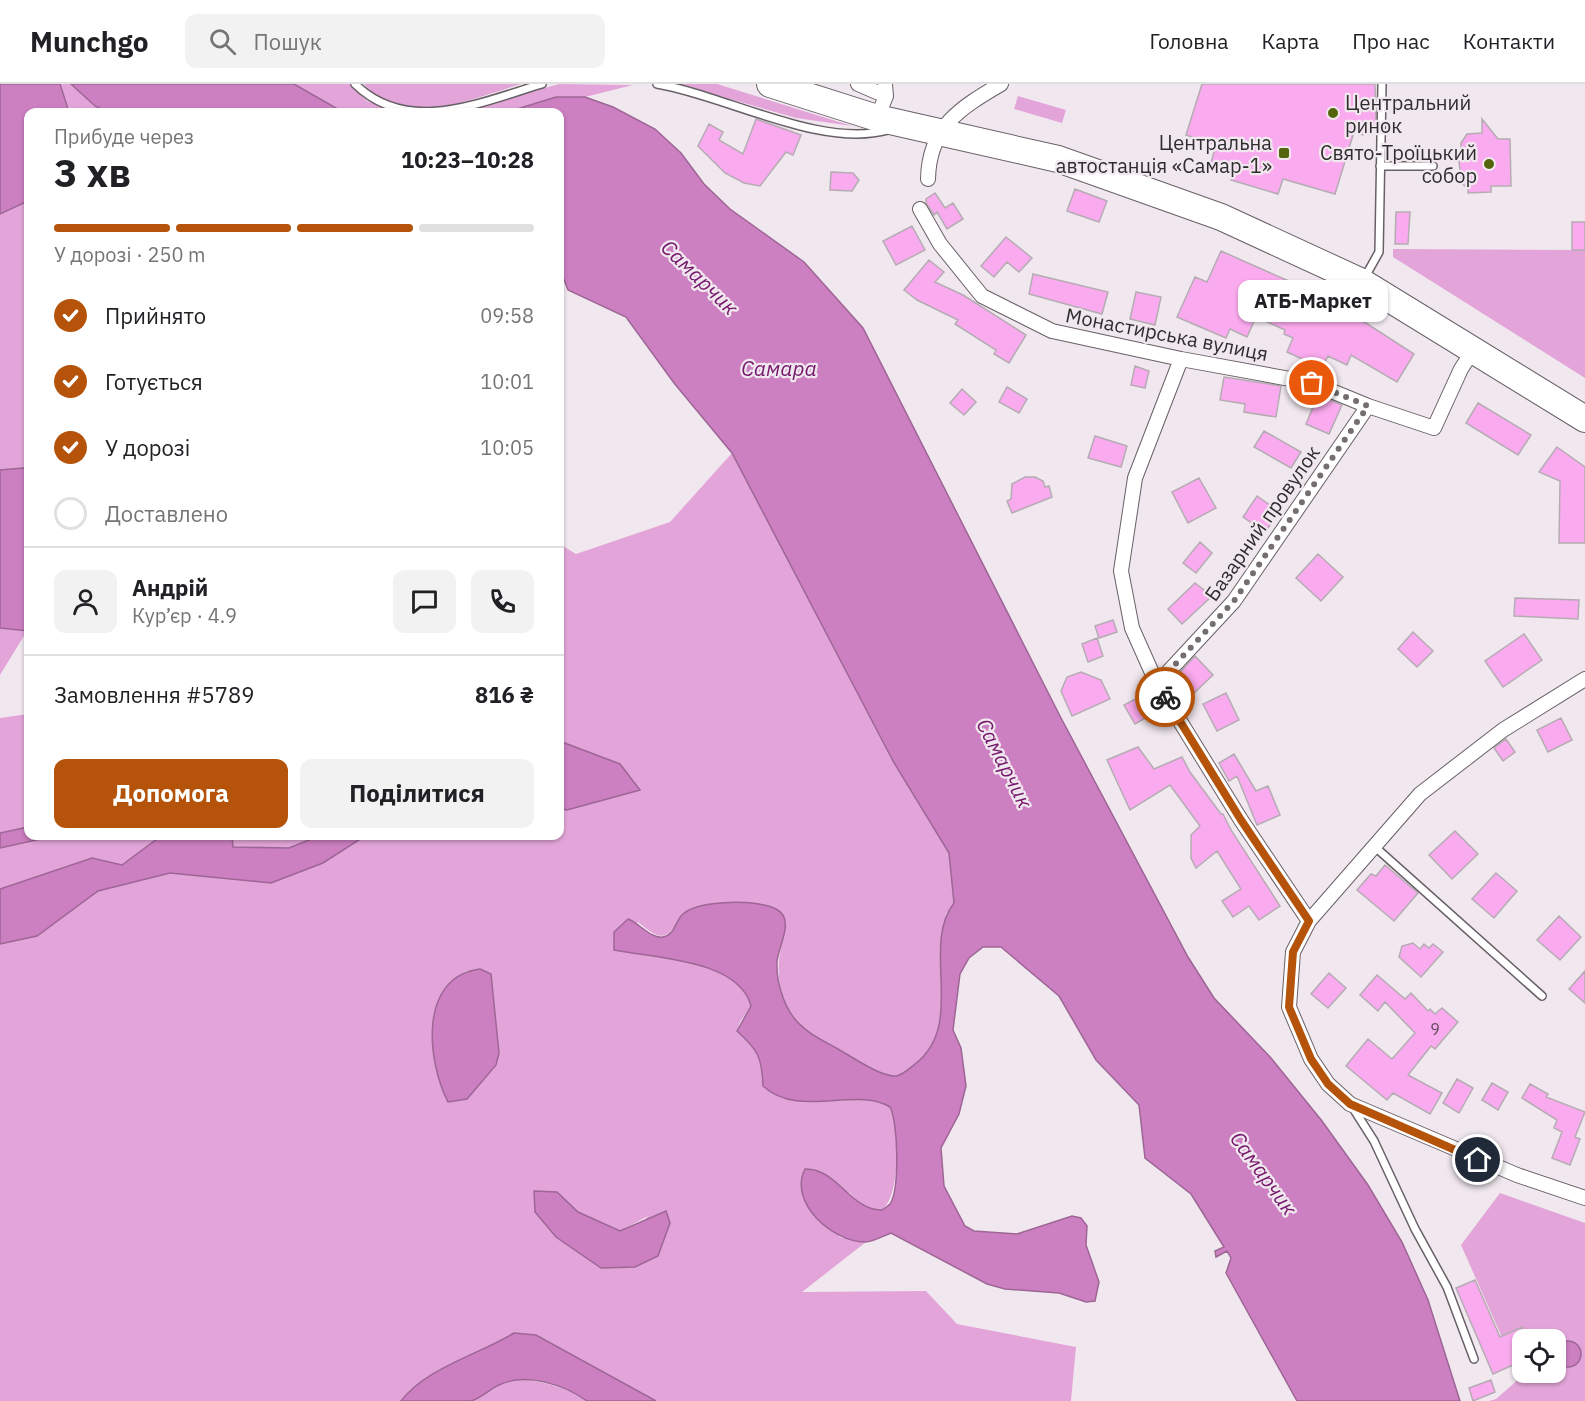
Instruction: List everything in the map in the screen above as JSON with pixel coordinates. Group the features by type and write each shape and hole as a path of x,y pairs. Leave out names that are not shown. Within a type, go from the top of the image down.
{"highway":[{"path":"770,84 883,99 905,125 1058,159 1148,189 1262,235 1362,282 1585,419"}],"street":[{"path":"858,84 883,99"},
{"path":"928,179 928,160 938,132 967,104 1001,84"},
{"name":"Монастирська вулиця","path":"920,209 940,244 982,296 1052,332 1312,383 1368,406 1434,428 1461,369 1474,349"},
{"path":"1181,359 1136,478 1121,571 1132,628 1157,684 1241,820 1309,921"},
{"name":"Базарний провулок","path":"1157,684 1234,601 1368,406"},
{"path":"1585,680 1503,730 1420,794 1309,921 1293,952 1289,1007 1311,1059 1328,1084 1350,1104 1516,1175 1585,1198"}],"lane":[{"path":"355,84 370,99 397,108"},
{"path":"464,108 542,84"},
{"path":"657,84 789,122 837,132 878,133 905,125"},
{"path":"1362,282 1378,252 1382,84"},
{"path":"1380,166 1432,166"},
{"path":"1374,846 1542,996"},
{"path":"1350,1104 1374,1141 1415,1230 1447,1287 1474,1359"}],"shaded area":[{"path":"60,84 71,84 99,108 68,108"},
{"path":"294,84 350,84 367,101 387,108 336,108"},
{"path":"364,84 521,84 461,102 419,108 399,105 380,98"},
{"path":"559,84 633,85 585,97 556,97 520,108 473,108"},
{"path":"677,84 717,84 852,126 796,118"},
{"path":"1018,96 1066,110 1062,123 1014,109"},
{"path":"24,203 24,469 0,470 0,214"},
{"path":"1393,249 1585,250 1585,378 1393,257"},
{"path":"732,453 893,761 949,853 954,903 946,914 943,1006 940,1024 928,1054 903,1074 894,1076 887,1074 848,1056 805,1030 793,1016 784,1000 779,971 780,952 786,924 714,903 682,915 672,930 663,936 652,933 638,922 614,950 693,963 730,979 743,990 751,1006 737,1031 754,1049 760,1061 763,1086 883,1102 895,1114 895,1179 888,1202 882,1210 872,1209 860,1203 849,1192 839,1237 866,1242 802,1292 926,1291 957,1324 1076,1347 1071,1401 656,1401 537,1335 514,1333 487,1349 438,1370 410,1390 401,1401 0,1401 0,944 37,936 98,891 170,873 271,883 357,840 564,840 564,809 639,790 620,764 564,744 564,546 576,554 670,522","holes":["466,971 490,974 496,1065 466,1099 437,1003 448,985","557,1192 578,1212 620,1231 648,1216 601,1268"]},
{"path":"0,628 24,631 24,636 0,675"},
{"path":"24,715 24,828 0,833 0,718"},
{"path":"36,840 156,840 122,865 91,858 0,889 0,848"},
{"path":"232,840 309,840 289,848 233,847"},
{"path":"1500,1193 1585,1223 1585,1401 1489,1401 1496,1399 1514,1383 1566,1383 1566,1329 1512,1329 1512,1360 1461,1245"},
{"path":"522,1379 556,1386 587,1401 471,1401 502,1384"}],"water":[{"path":"0,84 60,84 68,108 24,108 24,203 0,214"},
{"path":"71,84 294,84 336,108 99,108"},
{"name":"Самара","path":"556,97 585,97 613,107 655,129 681,153 704,184 730,209 804,262 863,328 1060,716 1188,957 1214,998 1271,1058 1322,1121 1368,1185 1402,1242 1428,1300 1460,1401 1297,1401 1226,1273 1231,1258 1227,1251 1216,1257 1215,1251 1224,1247 1191,1194 1145,1158 1139,1105 1096,1060 1059,996 1001,947 983,947 969,958 960,974 953,1030 961,1048 966,1086 959,1114 941,1148 944,1186 965,1226 974,1231 1017,1234 1072,1216 1081,1218 1087,1226 1086,1245 1099,1282 1095,1301 1086,1302 1059,1293 1005,1289 987,1284 891,1233 865,1242 853,1240 827,1228 808,1207 803,1195 801,1182 805,1169 826,1175 861,1204 882,1210 890,1204 893,1196 897,1170 895,1126 890,1107 877,1101 810,1102 777,1096 763,1086 758,1055 737,1031 751,1006 743,990 730,979 693,963 614,950 614,932 628,919 654,936 663,937 670,934 683,914 702,906 742,902 776,909 785,919 777,962 778,976 781,992 794,1018 814,1036 875,1070 896,1076 915,1064 930,1047 938,1028 941,1007 941,941 945,921 954,903 949,853 893,761 732,453 674,383 626,317 568,290 564,280 564,108 520,108"},
{"path":"24,468 24,631 0,628 0,470"},
{"path":"564,743 620,764 640,790 564,809"},
{"path":"24,828 24,840 36,840 0,848 0,833"},
{"path":"156,840 232,840 233,847 289,848 309,840 359,840 323,863 271,883 170,873 98,891 37,936 0,944 0,889 92,858 122,865"},
{"path":"480,969 491,974 499,1053 496,1065 467,1099 448,1102 435,1065 433,1023 437,1004 446,987 460,975"},
{"path":"534,1191 557,1192 578,1212 620,1231 666,1211 670,1223 658,1256 635,1267 601,1268 556,1237 535,1212"},
{"path":"514,1333 536,1335 656,1401 587,1401 557,1385 521,1380 499,1385 471,1401 401,1401 424,1380 438,1371"},
{"path":"1566,1341 1573,1342 1580,1349 1580,1359 1577,1363 1566,1367"}],"building":[{"path":"1202,84 1375,84 1376,125 1363,135 1354,132 1335,194 1283,179 1278,194 1231,180 1233,173 1210,166 1216,145 1186,135"},
{"path":"756,119 801,135 793,155 786,152 760,186 744,183 725,173 698,146 709,124 723,132 719,140 743,154"},
{"name":"Свято-Троїцький собор","path":"1482,119 1498,139 1510,139 1511,186 1491,186 1491,192 1468,193 1468,188 1462,184 1458,155 1461,152 1461,143 1467,134 1482,133"},
{"path":"831,172 853,173 859,180 852,191 830,190"},
{"path":"1075,189 1107,201 1099,222 1067,211"},
{"path":"935,193 945,208 953,203 963,219 947,229 937,212 934,215 926,203 926,199"},
{"path":"1396,212 1410,212 1408,244 1395,244"},
{"path":"1572,222 1585,222 1585,250 1572,250"},
{"path":"912,226 925,250 896,265 883,241"},
{"path":"1006,237 1032,258 1019,272 1007,262 994,277 981,266"},
{"path":"1221,251 1291,282 1289,288 1366,323 1414,354 1397,382 1351,355 1347,365 1328,356 1322,368 1287,352 1293,338 1284,334 1285,330 1256,317 1247,337 1230,329 1226,338 1177,317 1195,277 1207,282"},
{"path":"929,260 944,272 935,282 963,295 1026,335 1009,363 994,354 996,350 955,324 958,320 917,300 904,290"},
{"path":"1033,274 1108,292 1102,314 1029,294"},
{"path":"1136,292 1161,297 1155,325 1130,319"},
{"path":"1135,366 1149,371 1145,388 1131,385"},
{"path":"1224,377 1281,386 1276,417 1244,412 1245,404 1220,400"},
{"path":"1007,387 1027,399 1019,413 999,402"},
{"path":"962,389 976,402 964,415 950,403"},
{"path":"1318,395 1342,405 1329,434 1306,424"},
{"path":"1478,403 1531,435 1518,455 1466,423"},
{"path":"1264,431 1301,452 1291,468 1254,447"},
{"path":"1095,436 1127,446 1121,467 1088,458"},
{"path":"1557,447 1585,467 1585,543 1559,543 1560,481 1539,472"},
{"path":"1025,477 1035,477 1043,481 1045,487 1049,486 1052,497 1012,513 1007,501 1011,499 1012,484"},
{"path":"1199,478 1216,508 1188,523 1172,492"},
{"path":"1257,496 1273,507 1267,517 1273,521 1265,532 1243,517"},
{"path":"1200,542 1212,553 1196,573 1183,563"},
{"path":"1318,554 1343,577 1321,601 1296,578"},
{"path":"1195,583 1212,596 1182,624 1168,609"},
{"path":"1515,598 1579,600 1578,619 1514,616"},
{"path":"1113,620 1117,632 1099,638 1095,626"},
{"path":"1413,632 1433,651 1417,667 1398,649"},
{"path":"1524,634 1542,660 1503,687 1485,661"},
{"path":"1097,638 1103,656 1088,662 1082,644"},
{"path":"1195,656 1213,675 1194,693 1189,693 1175,678"},
{"path":"1081,672 1101,680 1110,699 1072,716 1061,691 1067,677"},
{"path":"1226,693 1239,720 1217,731 1203,704"},
{"path":"1145,694 1156,712 1135,724 1124,705"},
{"path":"1561,718 1572,740 1548,752 1537,730"},
{"path":"1506,739 1515,752 1503,761 1494,748"},
{"path":"1138,747 1154,769 1182,757 1190,772 1223,814 1280,906 1259,920 1249,906 1233,917 1222,901 1241,889 1217,851 1196,868 1191,858 1191,835 1200,826 1170,785 1130,810 1107,760"},
{"path":"1234,754 1256,791 1268,786 1280,815 1257,825 1237,776 1229,781 1219,763"},
{"path":"1455,831 1478,854 1452,879 1429,855"},
{"path":"1385,865 1418,893 1394,921 1357,890 1371,874 1376,876"},
{"path":"1496,873 1517,891 1494,918 1472,899"},
{"path":"1559,916 1581,937 1560,960 1537,940"},
{"path":"1413,943 1420,949 1424,944 1429,948 1433,944 1443,952 1421,977 1399,957 1402,946"},
{"path":"1585,971 1585,1003 1569,989"},
{"path":"1329,973 1346,988 1328,1008 1311,994"},
{"path":"1377,975 1405,999 1411,993 1428,1011 1430,1009 1435,1014 1442,1008 1458,1022 1435,1049 1431,1046 1408,1075 1442,1093 1430,1114 1393,1093 1387,1100 1346,1066 1368,1039 1392,1059 1415,1033 1385,1002 1378,1011 1360,995"},
{"path":"1457,1079 1473,1088 1459,1113 1443,1103"},
{"path":"1492,1083 1508,1092 1498,1110 1482,1100"},
{"path":"1530,1084 1548,1094 1546,1097 1585,1112 1575,1137 1580,1139 1570,1165 1552,1158 1562,1132 1554,1128 1557,1120 1522,1098"},
{"path":"1475,1280 1500,1337 1512,1332 1512,1365 1493,1374 1456,1288"},
{"path":"1491,1380 1495,1392 1473,1401 1469,1388"}],"way so far":[{"path":"1165,697 1157,684 1234,601 1368,406 1312,383"}],"place":[{"name":"Центральний ринок","path":"1333,113"},
{"name":"Центральна автостанція «Самар-1»","path":"1284,153"},
{"name":"Свято-Троїцький собор","path":"1489,164"},
{"name":"АТБ-Маркет","path":"1312,383"}],"route":[{"path":"1165,697 1241,820 1309,921 1293,952 1289,1007 1311,1059 1328,1084 1350,1104 1478,1160"}],"water label":[{"name":"Самарчик","path":"700,277"},
{"name":"Самарчик","path":"1005,763"},
{"name":"Самарчик","path":"1264,1173"}]}
